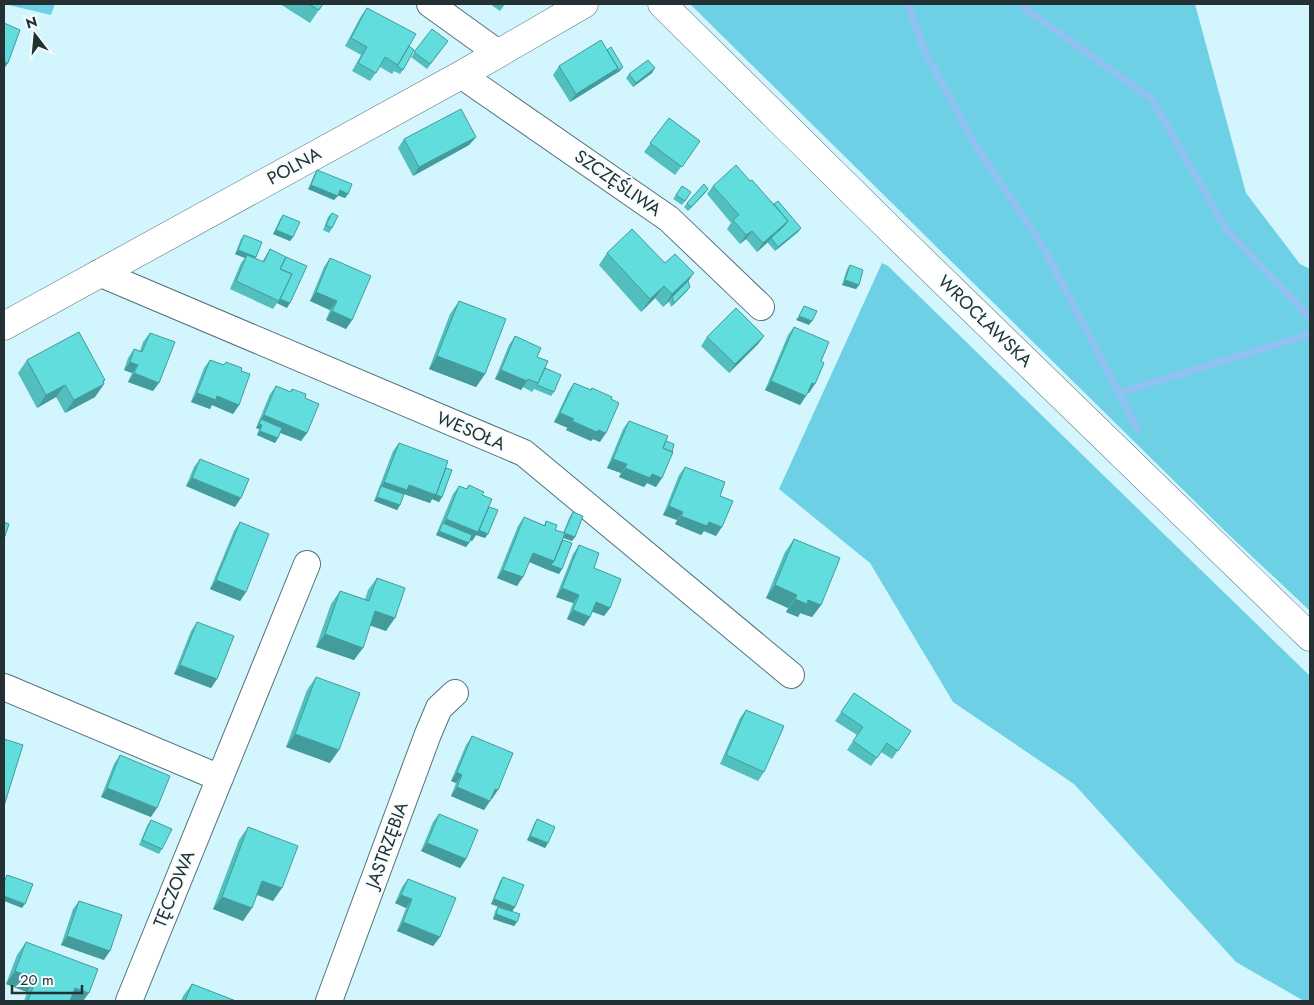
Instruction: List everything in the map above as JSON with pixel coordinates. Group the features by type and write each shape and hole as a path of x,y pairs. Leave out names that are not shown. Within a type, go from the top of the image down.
{"main road":[{"name":"POLNA","path":"4,326 584,4"},
{"name":"WROCŁAWSKA","path":"662,4 895,234 1310,637"}],"street":[{"path":"430,4 498,53"},
{"name":"SZCZĘŚLIWA","path":"461,74 669,219 761,307"},
{"name":"WESOŁA","path":"99,273 524,453 790,675"},
{"name":"TĘCZOWA","path":"129,1001 307,564"},
{"path":"4,687 220,778"},
{"name":"JASTRZĘBIA","path":"329,1001 435,717 439,708 454,694"}],"shaded area":[{"path":"4,4 55,4 51,15"},
{"path":"690,4 1195,4 1246,193 1300,264 1310,269 1310,611 1225,531"},
{"path":"882,263 888,266 1310,676 1310,1001 1304,1001 1236,962 1074,784 953,702 870,563 779,489"}],"building":[{"path":"309,4 323,4 319,10"},
{"path":"367,8 416,34 398,65 385,57 376,73 358,63 367,47 351,38"},
{"path":"4,23 20,30 8,63 4,62"},
{"path":"432,29 448,41 430,64 414,52"},
{"path":"601,40 618,68 576,94 559,66"},
{"path":"409,46 414,50 403,70 397,66"},
{"path":"611,47 623,67 615,72 618,68 607,50"},
{"path":"648,60 655,68 636,83 629,74"},
{"path":"461,109 476,137 419,167 404,139"},
{"path":"669,118 700,141 682,167 650,143"},
{"path":"736,165 750,181 752,180 788,221 763,243 752,231 746,235 733,220 739,215 713,186"},
{"path":"317,170 352,184 348,194 340,190 338,196 311,185"},
{"path":"704,184 708,189 691,207 687,203"},
{"path":"682,186 691,192 685,201 676,195"},
{"path":"778,201 801,228 778,247 771,238 788,221 774,204"},
{"path":"332,213 338,216 332,228 326,225"},
{"path":"283,215 300,222 293,237 276,230"},
{"path":"632,229 665,263 675,254 694,273 672,294 664,286 650,299 607,253"},
{"path":"244,235 262,242 256,257 238,250"},
{"path":"270,249 286,257 280,269 292,274 279,301 236,281 247,255 264,262"},
{"path":"286,257 307,266 290,303 280,299 292,274 280,269"},
{"path":"330,258 371,276 352,320 332,311 337,301 316,292"},
{"path":"850,265 863,270 859,285 845,280"},
{"path":"688,281 690,287 674,303 672,297"},
{"path":"459,301 506,319 485,374 437,356"},
{"path":"804,306 817,311 812,321 799,316"},
{"path":"736,308 764,336 735,364 707,337"},
{"path":"794,327 829,342 821,361 824,363 815,384 812,383 806,396 771,381"},
{"path":"79,332 105,380 103,381 104,384 74,400 65,385 46,395 27,360"},
{"path":"150,333 175,342 159,383 134,373 138,365 130,362 134,349 142,352"},
{"path":"515,336 541,348 537,357 548,361 538,383 528,379 527,381 501,370"},
{"path":"210,360 224,365 226,362 242,368 241,371 250,374 239,405 217,396 216,400 197,393"},
{"path":"545,368 561,375 554,392 537,385"},
{"path":"574,383 591,390 592,388 612,397 611,399 619,403 606,433 598,430 597,432 572,421 574,419 560,413"},
{"path":"276,386 291,392 292,389 306,394 305,398 319,404 307,433 264,415"},
{"path":"261,419 282,428 278,438 260,431 262,425 259,424"},
{"path":"629,421 668,436 663,448 673,452 662,478 652,474 650,478 625,468 627,464 613,459"},
{"path":"666,441 674,444 672,452 663,448"},
{"path":"399,443 448,461 436,495 409,485 407,490 384,482"},
{"path":"200,459 249,479 241,498 192,478"},
{"path":"685,467 725,482 720,496 733,501 722,527 709,522 707,526 681,516 683,512 669,506"},
{"path":"446,468 452,470 442,497 436,495"},
{"path":"469,485 484,492 482,495 492,499 478,532 446,519 459,486 467,489"},
{"path":"381,486 404,494 400,505 377,497"},
{"path":"489,507 498,510 488,534 479,530"},
{"path":"573,512 583,516 575,537 564,533"},
{"path":"524,517 545,526 546,521 557,525 555,530 565,533 554,561 533,553 523,577 503,570"},
{"path":"4,522 9,524 4,539"},
{"path":"240,522 269,534 246,592 216,580"},
{"path":"443,523 472,535 469,543 439,531"},
{"path":"794,539 840,558 821,605 808,600 807,604 795,599 797,595 775,585"},
{"path":"563,540 572,543 562,569 551,565"},
{"path":"579,545 599,553 594,568 621,579 610,608 596,602 590,617 573,610 579,595 562,588"},
{"path":"377,578 405,588 395,618 375,611 363,648 325,634 340,591 369,601"},
{"path":"197,622 234,636 217,679 180,665"},
{"path":"316,677 360,693 339,750 295,734"},
{"path":"854,693 911,731 898,751 887,743 877,758 853,741 863,727 841,712"},
{"path":"746,710 784,726 764,772 726,755"},
{"path":"472,736 513,753 498,790 495,789 490,801 457,787 462,775 457,772"},
{"path":"4,739 23,745 4,806"},
{"path":"120,755 170,776 157,808 107,788"},
{"path":"439,814 478,830 466,859 427,843"},
{"path":"537,819 555,827 548,843 530,836"},
{"path":"151,820 172,829 162,849 142,840"},
{"path":"248,827 298,846 282,888 262,881 252,908 222,897"},
{"path":"7,875 33,884 25,904 4,896 4,882"},
{"path":"503,877 524,885 515,907 494,899"},
{"path":"408,879 456,898 440,937 403,922 412,899 401,895"},
{"path":"79,901 122,915 110,951 67,936"},
{"path":"498,907 520,914 517,922 496,914"},
{"path":"26,942 98,969 89,993 75,988 70,1001 28,1001 36,979 15,971"},
{"path":"192,984 236,1001 185,1001"}],"waterway":[{"path":"908,4 925,52 974,143 1041,243 1138,430"},
{"path":"1023,4 1027,10 1152,99 1226,229 1310,318"},
{"path":"1119,393 1310,334"}]}
